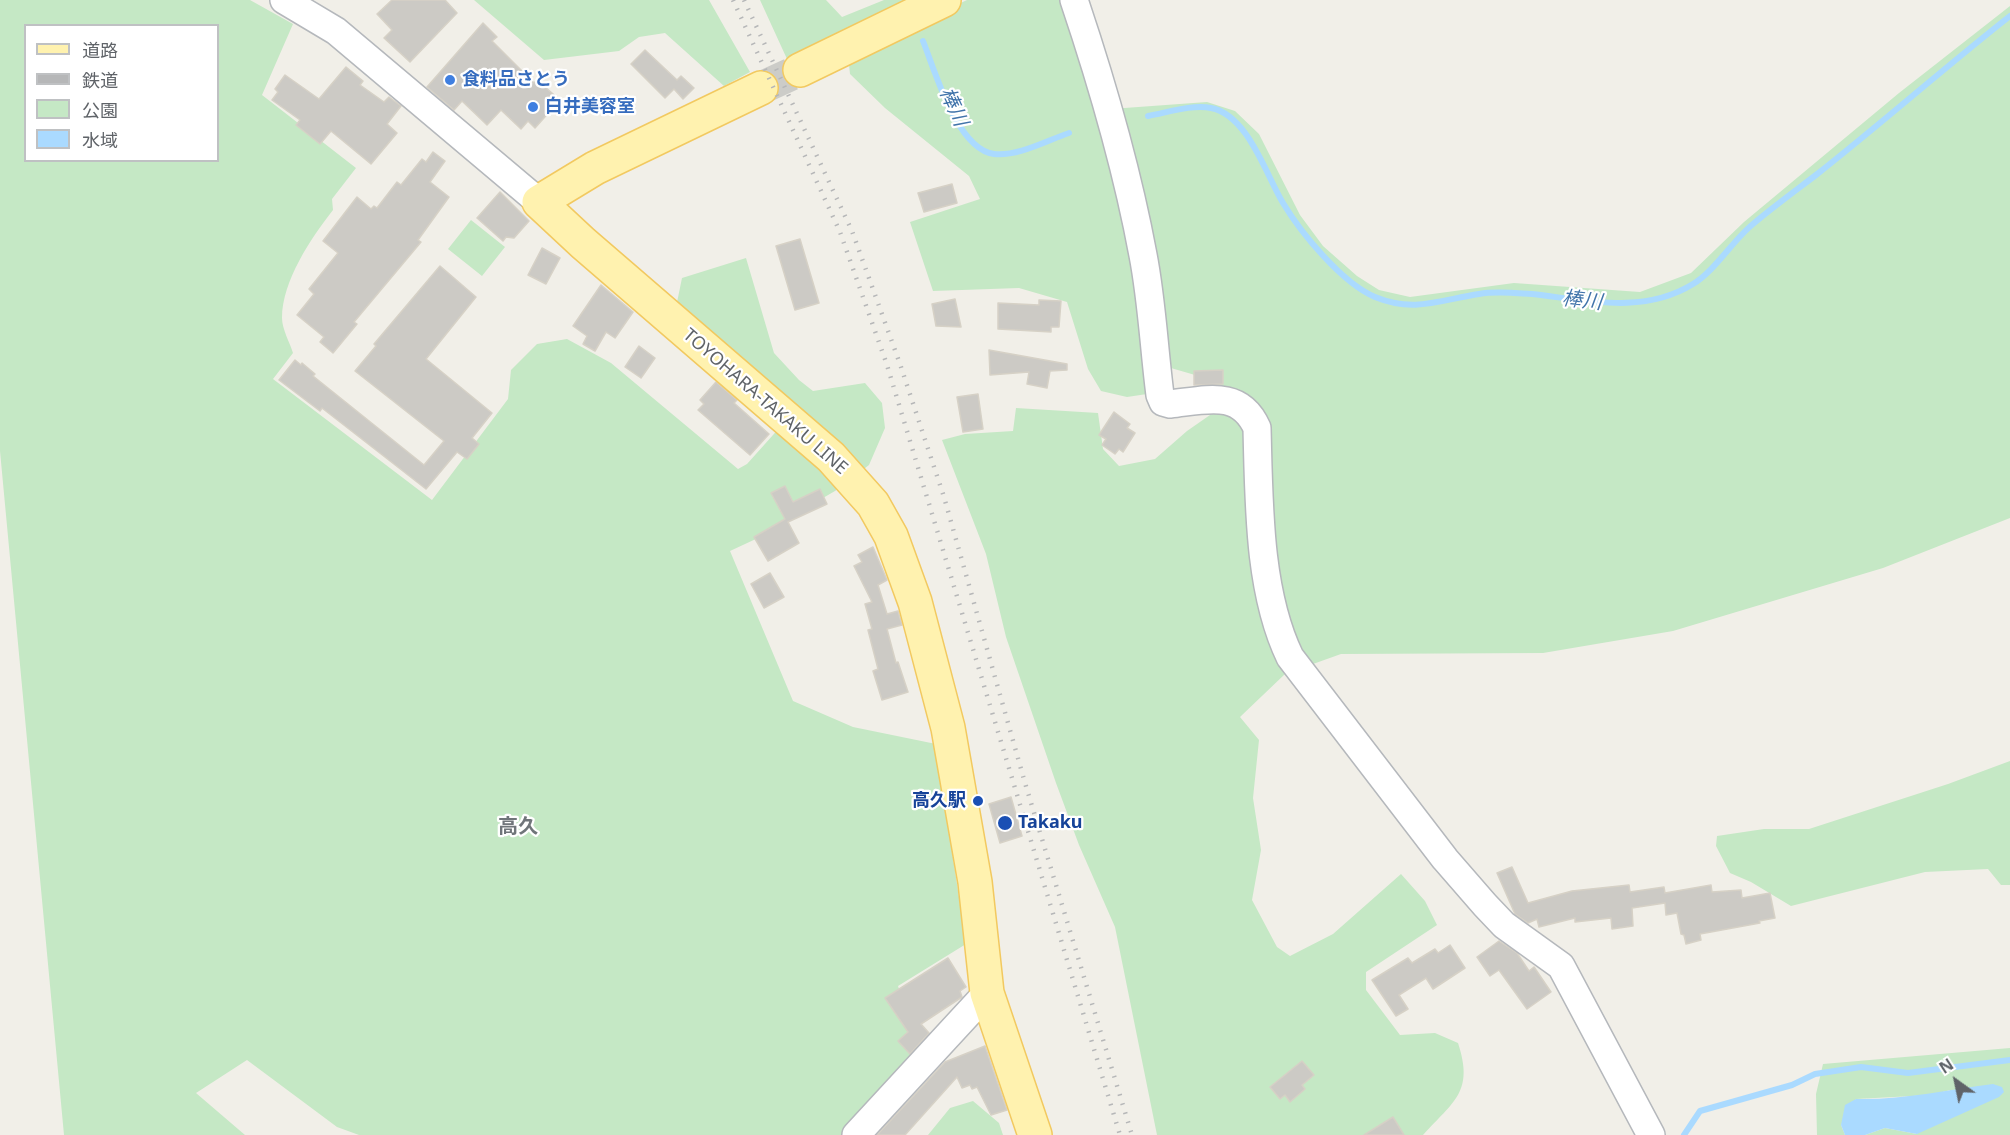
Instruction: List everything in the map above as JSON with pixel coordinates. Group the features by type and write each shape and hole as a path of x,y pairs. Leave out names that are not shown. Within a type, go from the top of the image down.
{"main road":[{"path":"800,70 944,0"},
{"path":"539,202 595,168 761,88"},
{"name":"TOYOHARA-TAKAKU LINE","path":"539,202 591,251 831,458 860,488 882,520 910,585 946,718 975,882 987,993 1035,1135"}],"street":[{"path":"284,0 336,31 539,202"},
{"path":"1074,0 1118,145 1144,257 1160,395 1163,402 1170,404 1221,400 1239,403 1251,413 1257,428 1268,595 1277,630 1290,657 1444,859 1504,925 1561,966 1651,1135"},
{"path":"856,1135 987,993"}],"green space":[{"path":"0,0 250,0 293,24 262,95 356,168 332,199 333,210 307,247 292,275 283,304 282,322 293,353 273,379 432,500 508,399 511,370 537,344 567,339 611,363 738,469 747,464 790,416 675,312 682,278 746,258 774,353 799,380 813,391 865,383 882,403 885,428 869,465 835,491 792,516 773,531 730,551 793,701 853,727 936,744 966,944 898,986 921,1056 849,1135 359,1135 337,1127 247,1060 196,1093 245,1135 64,1135 0,451"},
{"path":"474,0 709,0 750,72 724,86 665,33 639,37 619,51 544,60"},
{"path":"760,0 826,0 842,17 884,0 913,0 787,59"},
{"path":"967,0 1064,0 1097,110 1207,102 1235,111 1259,134 1300,215 1323,246 1357,276 1379,290 1410,297 1514,283 1640,292 1691,273 1744,222 1899,93 2010,6 2010,518 1883,568 1673,631 1543,653 1341,654 1285,674 1240,717 1259,740 1253,798 1261,850 1252,900 1277,947 1290,956 1333,934 1401,874 1425,901 1437,925 1366,972 1366,990 1400,1035 1435,1033 1458,1043 1464,1073 1462,1085 1452,1104 1423,1135 1157,1135 1115,927 1079,845 1056,783 1006,637 986,554 942,440 965,434 1013,431 1016,408 1098,413 1103,449 1119,466 1155,459 1187,431 1210,415 1220,389 1195,375 1164,366 1147,394 1127,397 1101,391 1088,369 1067,302 1019,288 933,291 910,222 980,199 969,176 885,108 850,74 848,56"},
{"path":"471,220 505,247 482,276 448,249"},
{"path":"2010,761 2010,885 2001,885 1988,869 1925,872 1791,906 1751,882 1730,873 1716,846 1717,836 1764,829 1809,829 1948,784"},
{"path":"2010,1048 2010,1135 1865,1135 1885,1128 1917,1134 1950,1090 1932,1095 1856,1099 1841,1125 1845,1135 1817,1135 1816,1094 1823,1064"},
{"path":"973,1101 999,1123 1003,1135 928,1135 950,1108"}],"water":[{"path":"1993,1084 2002,1087 2004,1092 1999,1097 1917,1134 1885,1128 1865,1135 1845,1135 1841,1125 1845,1105 1856,1099 1908,1096"}],"building":[{"path":"392,0 445,0 457,13 410,62 384,38 392,30 377,14"},
{"path":"483,23 497,37 492,41 534,83 537,80 560,100 535,128 528,121 521,129 501,110 487,125 462,101 454,110 427,87"},
{"path":"645,50 677,80 681,76 694,88 683,99 674,89 665,98 631,64"},
{"path":"346,67 363,81 360,85 384,102 389,97 401,106 387,124 397,133 371,164 331,131 320,144 296,125 300,120 272,100 278,92 275,89 285,75 319,99"},
{"path":"433,152 445,161 430,182 449,197 418,240 421,242 354,322 357,324 333,353 320,342 324,337 297,315 314,294 309,289 338,253 323,241 357,197 371,209 374,206 377,208 397,182 401,185 422,159 426,162"},
{"path":"952,184 957,203 924,212 918,193"},
{"path":"500,192 529,221 514,238 506,237 503,241 477,218"},
{"path":"800,239 819,303 795,310 776,246"},
{"path":"542,248 560,258 546,284 528,275"},
{"path":"440,266 476,297 426,359 492,413 472,438 479,444 467,459 457,452 426,489 322,408 320,411 279,380 295,360 301,365 302,363 315,374 313,376 424,465 444,441 355,371 376,346 374,344"},
{"path":"601,285 633,312 615,338 606,332 595,351 583,344 587,336 573,326"},
{"path":"955,299 961,327 936,326 932,304"},
{"path":"1039,300 1061,301 1059,327 1051,327 1051,332 998,329 998,303 1039,305"},
{"path":"639,346 655,358 641,378 625,367"},
{"path":"989,350 1067,364 1067,370 1050,371 1047,388 1027,384 1029,372 990,375"},
{"path":"1223,370 1223,384 1194,385 1194,371"},
{"path":"716,382 737,400 734,403 769,434 750,455 698,410 704,404 700,400"},
{"path":"978,394 983,429 963,432 957,397"},
{"path":"1114,412 1130,424 1127,428 1135,433 1123,452 1119,449 1115,454 1102,445 1106,439 1099,435"},
{"path":"785,486 793,502 820,489 827,504 788,522 799,543 768,561 754,537 785,519 771,493"},
{"path":"873,547 887,580 878,585 887,614 898,611 902,625 887,629 896,663 898,662 908,692 882,700 873,671 878,669 868,630 872,629 865,604 872,602 854,566 862,562 858,555"},
{"path":"770,573 784,597 764,608 751,584"},
{"path":"1011,797 1022,836 1000,843 989,804"},
{"path":"1512,867 1528,903 1572,891 1629,885 1630,892 1664,887 1665,893 1711,885 1712,892 1741,890 1742,898 1770,893 1775,918 1700,934 1701,940 1686,944 1684,935 1681,934 1677,913 1666,915 1665,903 1632,908 1633,926 1612,929 1611,918 1575,922 1575,918 1539,927 1537,919 1528,923 1515,914 1497,873"},
{"path":"1499,941 1517,953 1529,971 1534,967 1551,992 1527,1009 1499,970 1490,976 1477,957"},
{"path":"1450,945 1465,968 1433,989 1426,978 1399,995 1408,1009 1396,1016 1372,980 1408,958 1412,963 1435,949 1438,953"},
{"path":"948,958 966,987 960,991 962,997 921,1024 929,1033 910,1054 898,1041 908,1032 885,998"},
{"path":"985,1046 1007,1110 991,1115 977,1087 972,1089 970,1085 962,1088 957,1077 905,1135 877,1135 945,1062"},
{"path":"1302,1061 1314,1075 1302,1085 1305,1089 1290,1102 1285,1095 1280,1099 1270,1087"},
{"path":"1393,1117 1404,1135 1364,1135"}],"waterway":[{"name":"棒川","path":"1148,116 1204,107 1224,113 1246,134 1283,203 1311,242 1349,281 1375,297 1389,302 1415,305 1485,293 1505,292 1593,302 1634,302 1674,294 1701,278 1753,224 2010,16"},
{"name":"棒川","path":"923,41 941,89 958,124 981,149 994,154 1012,153 1069,133"},
{"path":"1684,1135 1700,1111 1792,1085 1815,1074 1861,1067 1908,1073 2010,1060"}],"tunnel":[{"path":"761,88 800,70"}],"railway":[{"path":"733,0 840,232 887,365 1120,1135"},
{"path":"744,0 852,231 900,364 944,497 1025,783 1132,1135"}],"place":[{"name":"食料品さとう","path":"450,80"},
{"name":"白井美容室","path":"533,107"},
{"name":"高久駅","path":"978,801"},
{"name":"Takaku","path":"1005,823"}],"district":[{"name":"高久","path":"518,827"}]}
